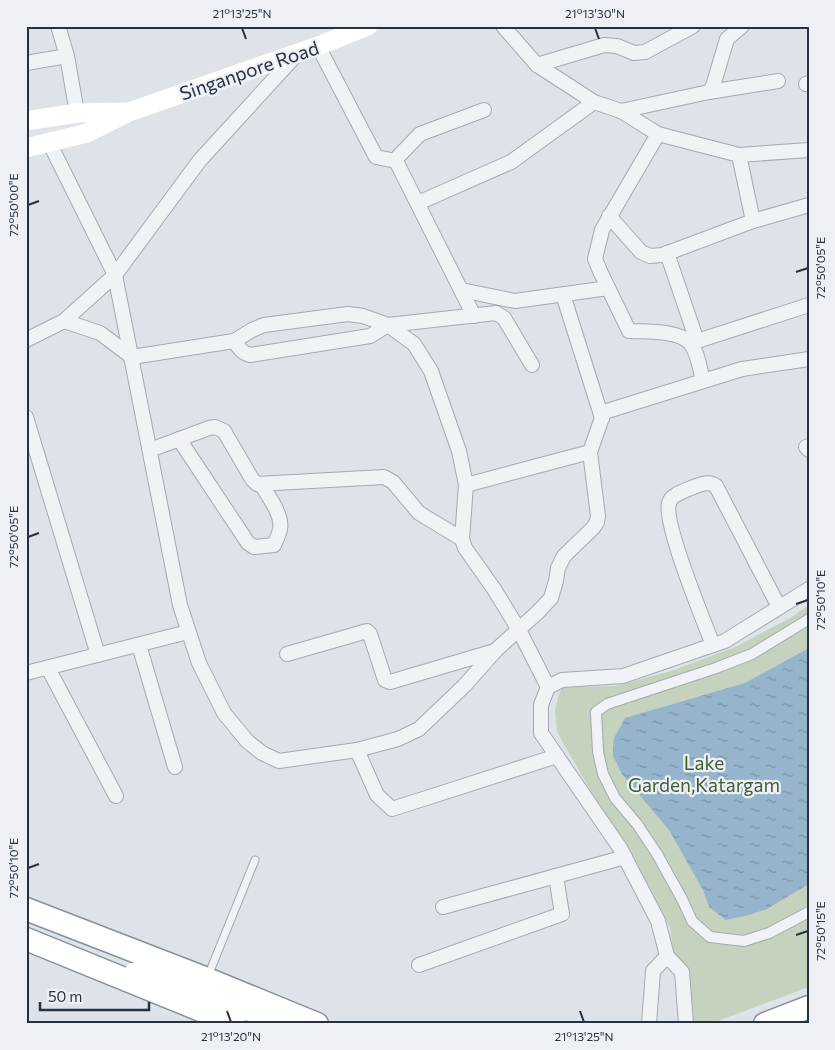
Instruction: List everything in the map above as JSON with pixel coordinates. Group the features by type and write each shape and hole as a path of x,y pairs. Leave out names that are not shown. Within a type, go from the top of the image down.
{"highway":[{"path":"26,910 207,978 317,1024"},
{"path":"26,939 235,1024"},
{"path":"765,1024 809,1007"}],"main road":[{"name":"Singanpore Road","path":"26,148 87,133 129,112 318,46 339,32 368,26"},
{"name":"Singanpore Road","path":"26,120 77,112 129,112"},
{"path":"26,918 158,968 167,979"},
{"path":"26,929 154,980 167,979 282,1024"}],"street":[{"path":"58,26 67,56 77,112"},
{"path":"503,26 537,65 594,102 621,112 658,134 739,155 809,150"},
{"path":"537,65 604,45 617,46 634,53 645,52 694,26"},
{"path":"709,92 713,86 727,39 742,26"},
{"path":"318,46 376,157 395,160"},
{"path":"26,340 64,322 115,275 200,160 298,53"},
{"path":"26,63 67,56"},
{"path":"621,112 709,92 778,81"},
{"path":"418,203 511,162 594,102"},
{"path":"395,160 420,134 484,110"},
{"path":"658,134 602,230 596,259 629,331 680,336 694,342 809,305"},
{"path":"49,142 115,275 180,605 199,663 224,713 247,741 262,753 279,761 357,750 398,739 418,729 465,685 496,650 551,598 558,568 564,556 597,522 598,516 590,452 604,412 754,366 809,360"},
{"path":"739,155 753,221"},
{"path":"395,160 474,316"},
{"path":"610,216 641,252 650,256 668,253 753,221 809,205"},
{"path":"668,253 694,342 703,381"},
{"path":"461,290 515,301 608,288"},
{"path":"565,301 602,418"},
{"path":"64,322 100,333 132,357 234,341 264,325 348,314 377,320 388,325 414,344 431,371 459,451 466,485 462,539 464,548 494,589 519,630 548,687"},
{"path":"234,341 240,349 250,355 370,336 388,325 496,314 501,315 532,365"},
{"path":"26,417 98,655"},
{"path":"150,450 209,428 219,428 224,431 252,479 257,484 388,478 419,513 462,539"},
{"path":"179,439 248,543 254,547 274,545 280,529 277,513 261,484"},
{"path":"809,446 806,447 809,450"},
{"path":"466,485 590,452"},
{"path":"713,646 675,542 668,513 669,502 684,491 709,483 716,486 779,608"},
{"path":"686,1024 682,972 667,956 658,922 625,857 541,732 542,705 548,687 562,680 623,676 724,642 809,589"},
{"path":"809,619 752,654 607,704 596,712 598,752 603,774 615,798 637,824 657,854 692,920 710,937 744,941 769,933 809,912"},
{"path":"287,654 367,631 370,634 385,680 390,682 496,650"},
{"path":"26,673 188,632"},
{"path":"139,645 175,767"},
{"path":"48,668 116,796"},
{"path":"357,750 377,795 392,809 557,756"},
{"path":"443,907 625,857"},
{"path":"419,965 562,914 556,876"},
{"path":"649,1024 653,970 667,956"}],"lane":[{"path":"207,978 255,860"}],"green space":[{"name":"Lake Garden,Katargam","path":"809,605 809,987 710,1024 679,1024 670,928 632,855 601,809 557,732 555,710 559,694 563,687 615,686 671,671 735,647 790,618"}],"water":[{"path":"809,648 809,884 767,909 726,920 709,907 703,890 669,830 622,774 613,756 614,738 625,718 745,683"}]}
